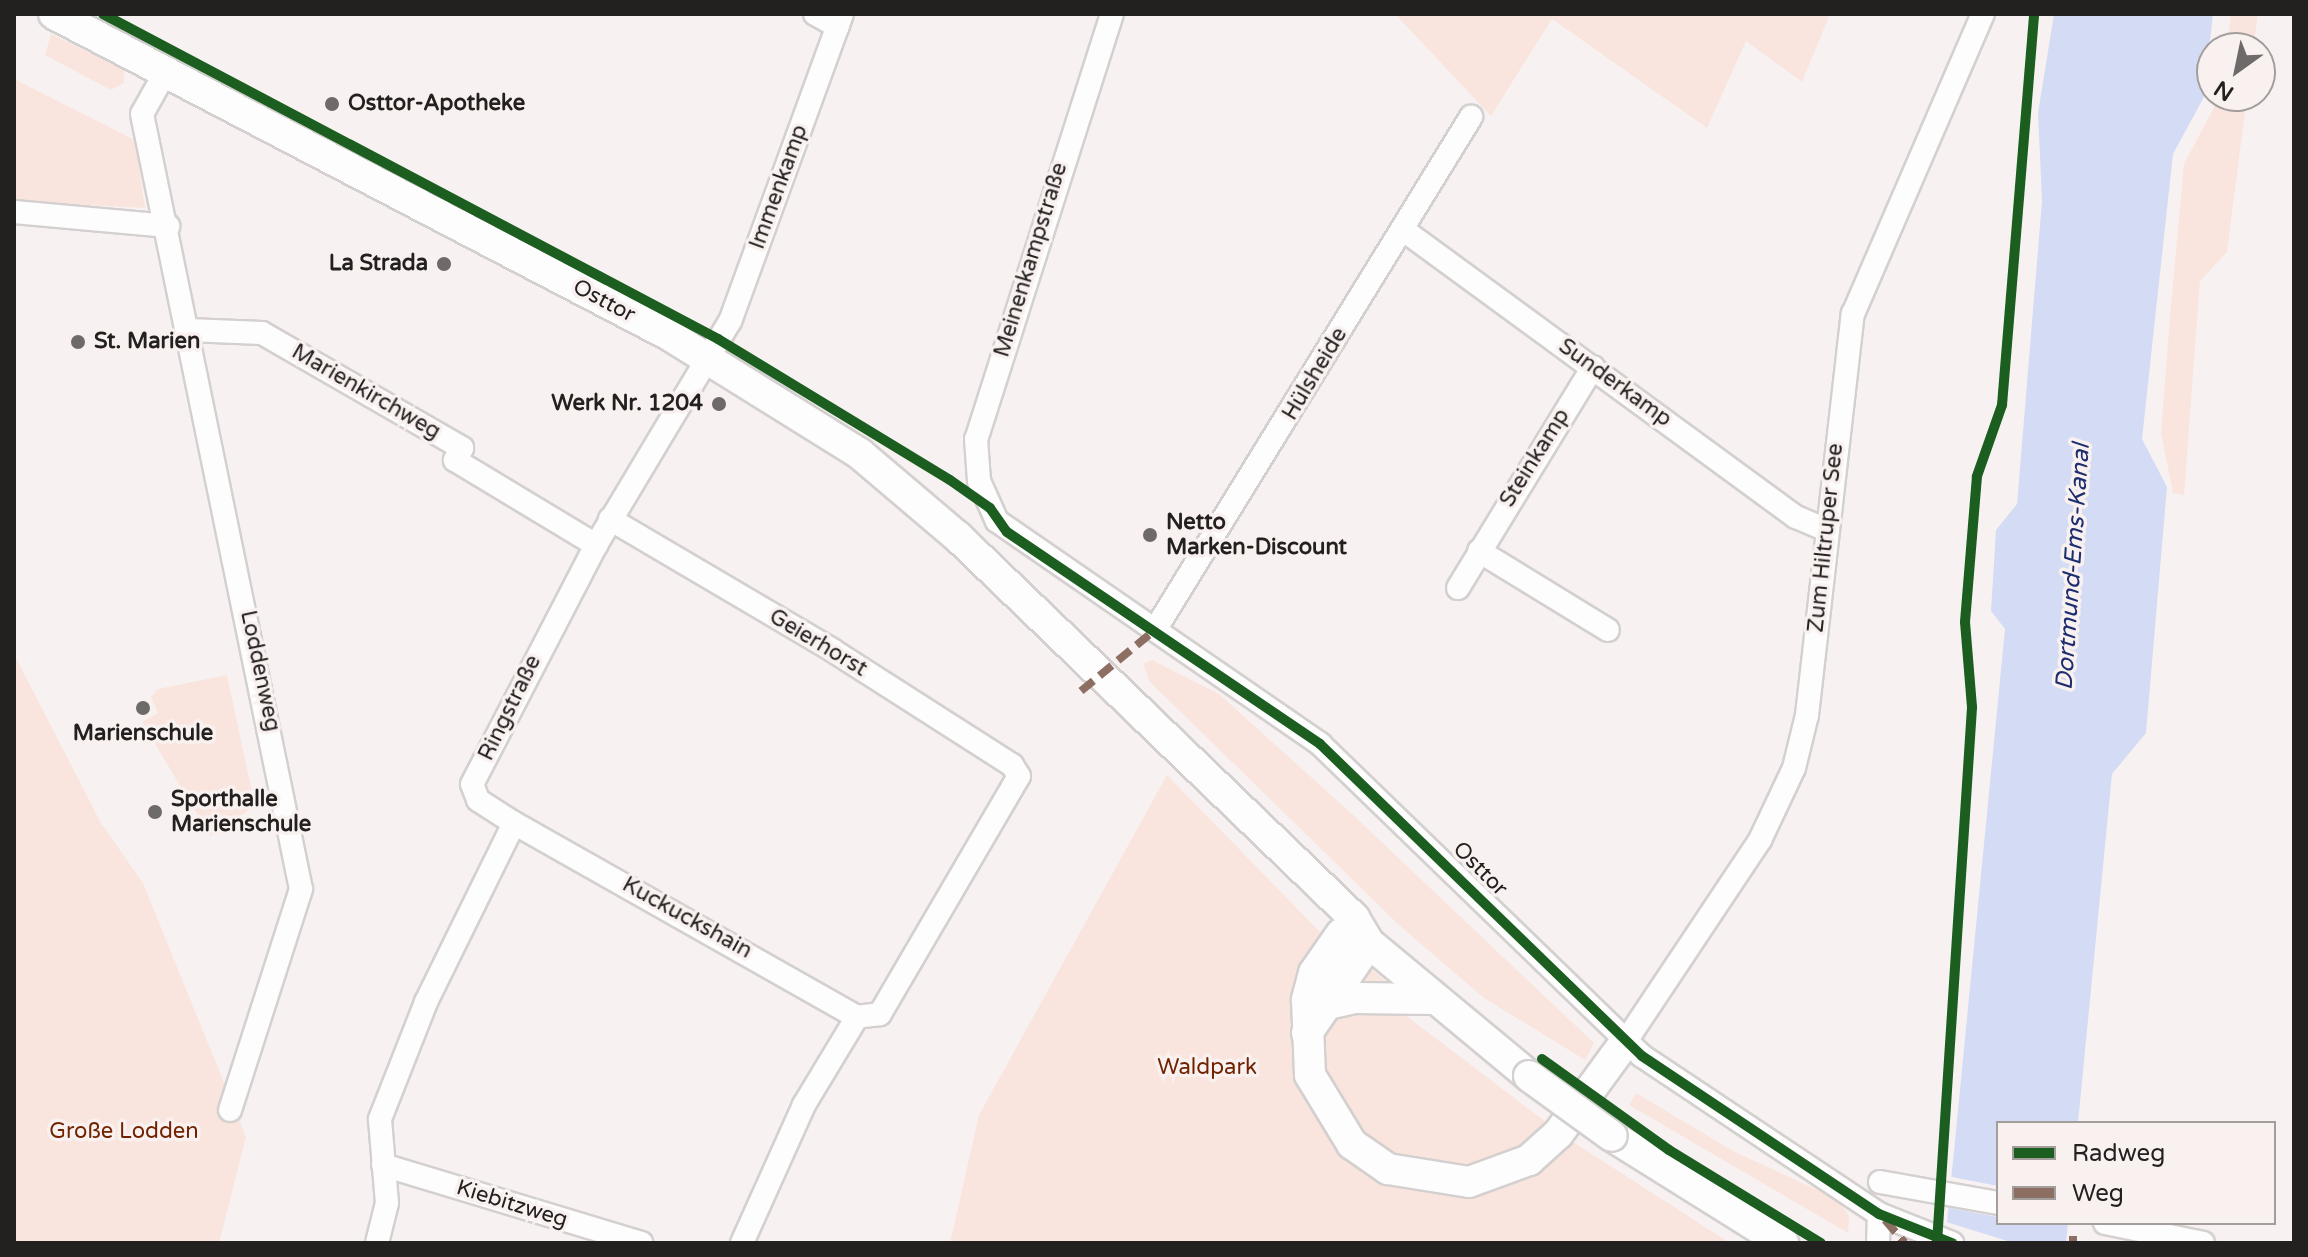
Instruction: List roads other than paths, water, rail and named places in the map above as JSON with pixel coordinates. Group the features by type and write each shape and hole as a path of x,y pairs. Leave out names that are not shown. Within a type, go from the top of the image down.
{"main road":[{"name":"Osttor","path":"54,14 707,356 890,479 1094,674 1142,733 1355,938 1529,1076 1612,1136 1783,1243"},
{"path":"1307,1033 1324,1005 1355,938"},
{"path":"1355,938 1314,973 1307,1033 1310,1075 1352,1144 1388,1169 1469,1182 1529,1160 1558,1134 1626,1041"},
{"path":"1324,1005 1355,998 1432,999"}],"street":[{"path":"815,14 840,20"},
{"name":"Meinenkampstraße","path":"990,508 976,467 976,439 1112,14"},
{"name":"Zum Hiltruper See","path":"1626,1041 1787,787 1807,715 1853,314 1983,14"},
{"name":"Immenkamp","path":"707,356 730,321 840,20"},
{"name":"Loddenweg","path":"166,71 142,114 168,226 301,889 230,1110"},
{"name":"Hülsheide","path":"1155,630 1405,231 1471,117"},
{"path":"14,212 168,226"},
{"name":"Sunderkamp","path":"1405,231 1796,517 1827,530"},
{"name":"Marienkirchweg","path":"188,330 262,333 462,448 455,460 596,545"},
{"name":"Ringstraße","path":"514,823 478,800 472,784 610,519 707,356"},
{"name":"Steinkamp","path":"1458,588 1593,367"},
{"name":"Osttor","path":"990,508 1007,532 1155,630 1351,770 1626,1041 1701,1099 1879,1214 1919,1233 1952,1243"},
{"name":"Geierhorst","path":"610,519 845,658 1012,765 1019,776 880,1014 857,1017"},
{"path":"1479,551 1608,630"},
{"path":"377,1243 387,1203 380,1119 426,1002 514,823"},
{"name":"Kuckuckshain","path":"514,823 857,1017"},
{"path":"742,1243 804,1105 857,1017"},
{"name":"Kiebitzweg","path":"383,1165 641,1243"},
{"path":"1880,1182 1996,1203"},
{"path":"1878,1243 1879,1214"},
{"path":"2115,1225 2203,1243"}],"water":[{"name":"Dortmund-Ems-Kanal","path":"2054,14 2213,14 2211,32 2196,32 2196,112 2173,154 2142,439 2167,487 2146,733 2112,774 2078,1121 1996,1121 1996,1225 2068,1225 2066,1243 1945,1243 2005,629 1991,611 1996,530 2017,504 2042,201 2038,113"}],"place":[{"name":"Osttor-Apotheke","path":"332,104"},
{"name":"La Strada","path":"444,264"},
{"name":"St. Marien","path":"78,342"},
{"name":"Werk Nr. 1204","path":"719,404"},
{"name":"Netto Marken-Discount","path":"1150,535"},
{"name":"Marienschule","path":"143,708"},
{"name":"Sporthalle Marienschule","path":"155,812"}],"park label":[{"name":"Waldpark","path":"1207,1068"},
{"name":"Große Lodden","path":"124,1132"}]}
